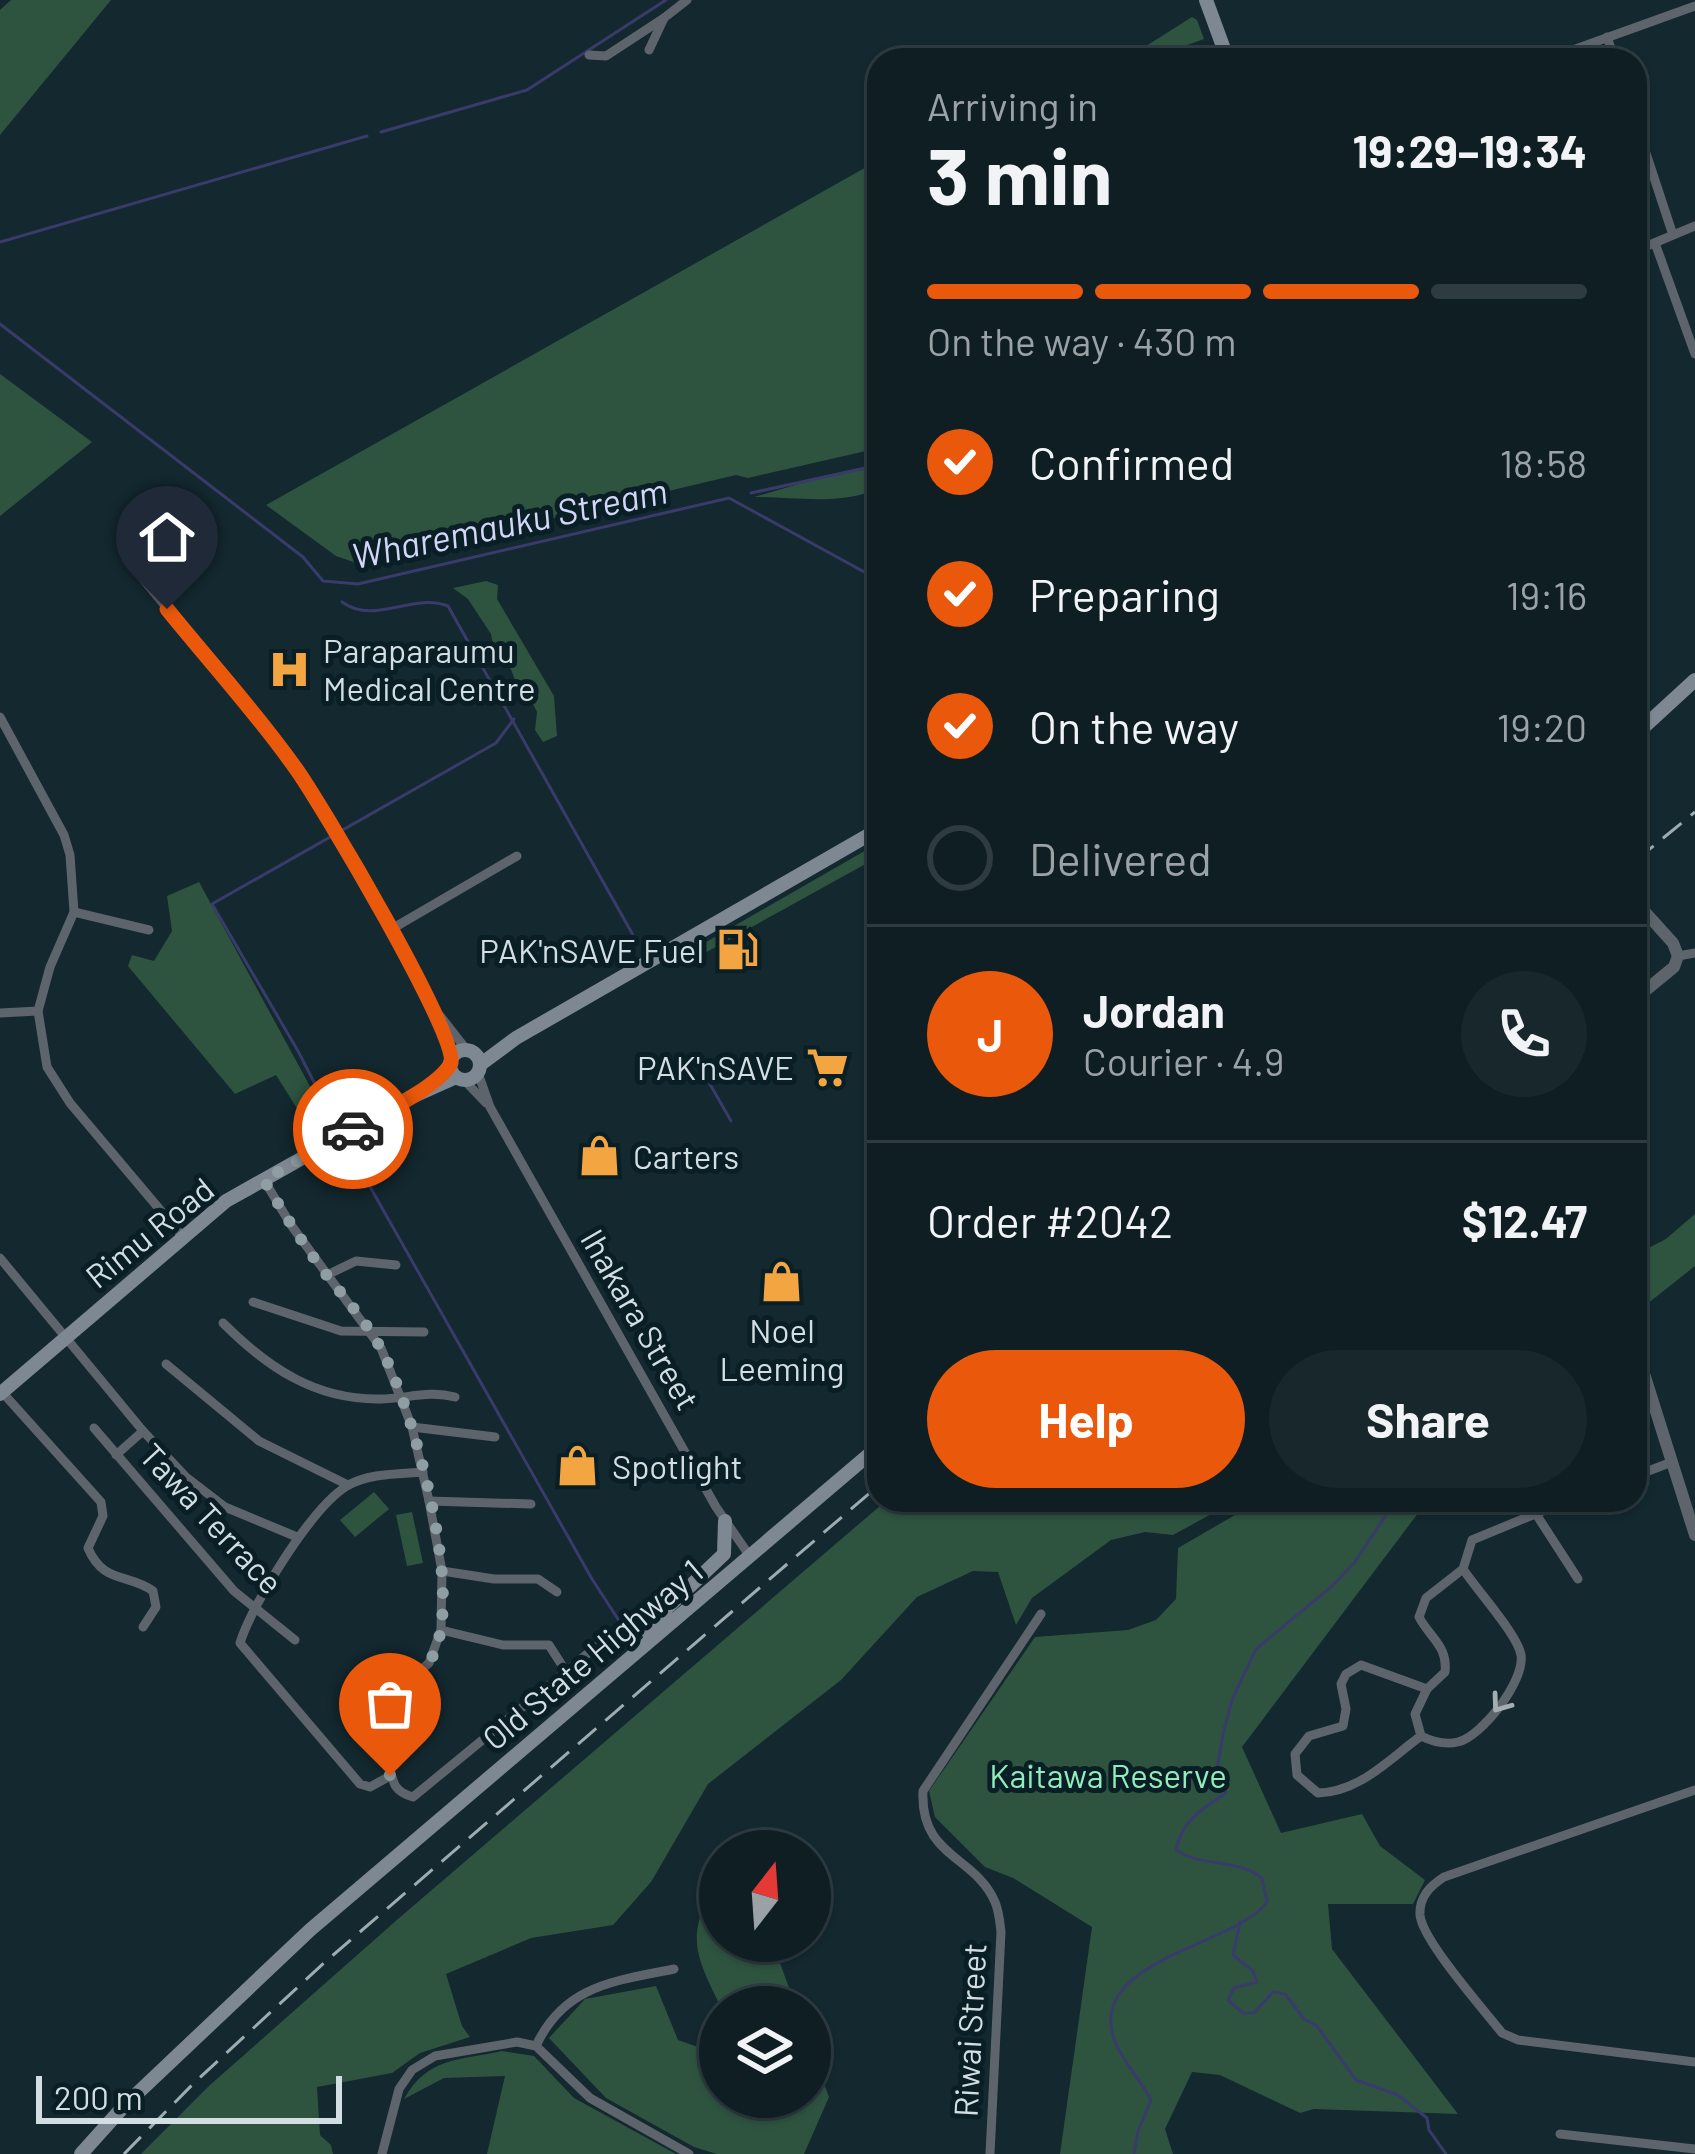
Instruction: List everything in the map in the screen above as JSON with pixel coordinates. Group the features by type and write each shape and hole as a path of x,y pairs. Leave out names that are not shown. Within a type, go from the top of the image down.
{"main road":[{"path":"1206,0 1224,48"},
{"path":"1647,723 1695,680"},
{"name":"Rimu Road","path":"1,1393 226,1201 867,836"},
{"name":"Old State Highway 1","path":"81,2154 125,2104 310,1930 867,1456"},
{"path":"640,1648 667,1608 724,1554 725,1521"}],"street":[{"path":"589,56 606,56 687,0"},
{"path":"1577,48 1695,6"},
{"path":"649,50 664,18"},
{"path":"1607,37 1611,48"},
{"path":"1647,156 1673,235"},
{"path":"1647,246 1695,226"},
{"path":"1655,243 1695,354"},
{"name":"Ihakara Street","path":"139,574 294,765 332,824 749,1556"},
{"path":"0,717 70,855 74,912 38,1011 41,1046 53,1081 182,1237"},
{"path":"390,930 517,856"},
{"path":"74,912 149,930"},
{"path":"1647,915 1678,956 1674,967 1647,989"},
{"path":"1678,956 1695,953"},
{"path":"0,1013 38,1011"},
{"path":"264,1180 290,1226 369,1330 402,1396 429,1501 442,1570 441,1630 429,1663 369,1714"},
{"path":"0,1258 142,1431 186,1477 225,1507 297,1537"},
{"path":"327,1275 356,1261 396,1265"},
{"path":"253,1302 341,1331 424,1332"},
{"path":"223,1323 256,1356 301,1383 358,1398 435,1393 455,1397"},
{"path":"166,1364 260,1441 348,1485"},
{"path":"1647,1383 1695,1535"},
{"path":"1,1393 101,1502 103,1516 88,1548 114,1579 153,1591 155,1611 142,1627"},
{"path":"412,1427 495,1437"},
{"name":"Tawa Terrace","path":"94,1428 234,1591 295,1640"},
{"path":"116,1455 142,1431"},
{"path":"1647,1471 1672,1462"},
{"path":"390,1776 370,1786 361,1784 240,1643 297,1537 348,1485 423,1472"},
{"path":"429,1501 531,1504"},
{"path":"1421,1736 1415,1714 1427,1689 1445,1672 1447,1658 1420,1617 1426,1598 1463,1569 1472,1540 1541,1512"},
{"path":"1536,1514 1578,1579"},
{"path":"1421,1736 1444,1744 1476,1733 1515,1682 1522,1657 1512,1634 1463,1569"},
{"path":"442,1570 494,1579 538,1579 557,1592"},
{"name":"Riwai Street","path":"990,2154 1001,1931 995,1901 977,1877 935,1839 922,1816 922,1791 1041,1614"},
{"path":"441,1630 503,1645 549,1645 565,1670"},
{"path":"369,1714 390,1776 402,1794 413,1797 609,1636"},
{"path":"1421,1736 1378,1772 1332,1793 1318,1793 1297,1775 1295,1754 1309,1736 1343,1726 1346,1720 1341,1684 1346,1674 1361,1666 1427,1689"},
{"path":"356,1710 369,1714"},
{"path":"1695,1790 1444,1877 1428,1888 1420,1909 1421,1922 1433,1943 1502,2032 1518,2040 1695,2062"},
{"path":"536,2046 544,2031 584,1992 674,1969"},
{"path":"382,2154 399,2089 412,2070 435,2056 517,2042 536,2046 590,2098 689,2154"},
{"path":"1560,2134 1695,2149"}],"green space":[{"path":"11,0 111,0 0,135 0,10"},
{"path":"1192,17 1204,39 1179,48 1143,48"},
{"path":"867,167 867,451 748,478 736,475 359,564 336,556 266,505"},
{"path":"0,374 92,442 0,516"},
{"path":"867,470 867,493 834,499 754,497 833,474"},
{"path":"486,581 498,585 497,599 554,696 557,736 543,742 535,730 537,712 531,700 520,693 510,667 494,650 491,634 468,599 453,588"},
{"path":"867,850 867,863 703,954 700,961 697,951"},
{"path":"199,882 331,1125 313,1134 276,1075 235,1094 128,966 132,955 154,961 172,931 167,896"},
{"path":"1695,1214 1695,1266 1647,1304 1647,1249"},
{"path":"374,1492 389,1509 355,1537 340,1520"},
{"path":"412,1512 423,1563 407,1566 396,1515"},
{"path":"873,1512 1215,1512 1173,1535 1145,1532 1111,1540 1032,1598 1016,1625 998,1572 973,1571 917,1597 841,1680 708,1784 651,1882 613,1925 531,1938 446,1974 470,2037 420,2053 392,2073 317,2087 320,2135 333,2154 141,2154 210,2085"},
{"name":"Kaitawa Reserve","path":"1240,1512 1419,1512 1242,1747 1281,1833 1362,1814 1380,1846 1425,1880 1413,1904 1328,1904 1332,1949 1458,2114 1314,2109 1300,2113 1220,2075 1192,2072 1165,2129 1173,2154 1060,2154 1092,1927 1013,1878 985,1867 935,1817 929,1791 1035,1637 1128,1630 1156,1620 1176,1599 1178,1548"},
{"path":"702,1962 780,1962 788,1986 711,1986"},
{"path":"656,1986 678,2040 699,2048 699,2118 820,2118 804,2154 717,2154 694,2147 606,2098 549,2038 585,1999"},
{"path":"502,2051 534,2056 574,2098 676,2154 487,2154 505,2076 444,2078 404,2099 434,2068"}],"waterway":[{"path":"381,132 527,90 666,0"},
{"path":"0,242 367,136"},
{"name":"Wharemauku Stream","path":"0,324 303,557 323,581 358,584 729,498 867,573"},
{"path":"751,493 867,468"},
{"path":"342,602 367,611 421,603 448,606 634,944"},
{"path":"339,1131 212,904 496,743 514,719"},
{"path":"695,1058 731,1121"},
{"path":"343,1139 627,1633"},
{"name":"Wharemauku Stream","path":"1134,2154 1151,2100 1116,2044 1111,2016 1120,1993 1140,1974 1226,1931 1267,1902 1262,1878 1253,1872 1176,1850 1188,1823 1226,1793 1217,1770 1232,1700 1256,1649 1331,1587 1354,1563 1388,1512"},
{"path":"1240,1922 1233,1955 1253,1971 1257,1982 1234,1988 1228,2000 1243,2013 1254,2013 1273,1992 1285,1994 1304,2019 1317,2026 1356,2080 1398,2095 1427,2118 1429,2130 1446,2154"}],"railway":[{"path":"1647,851 1695,812"},
{"path":"124,2154 325,1962 867,1495"}],"way so far":[{"path":"353,1129 264,1180 290,1226 381,1348 412,1427 429,1501 442,1570 441,1630 429,1663 369,1714 390,1776"}],"place":[{"name":"Paraparaumu Medical Centre","path":"289,669"},
{"name":"PAK'nSAVE Fuel","path":"738,950"},
{"name":"PAK'nSAVE","path":"828,1067"},
{"name":"Carters","path":"599,1156"},
{"name":"Noel Leeming","path":"782,1282"},
{"name":"Spotlight","path":"578,1466"}],"route":[{"path":"167,609 294,765 321,807 437,1012 453,1056 450,1066 409,1098 353,1129"}]}
